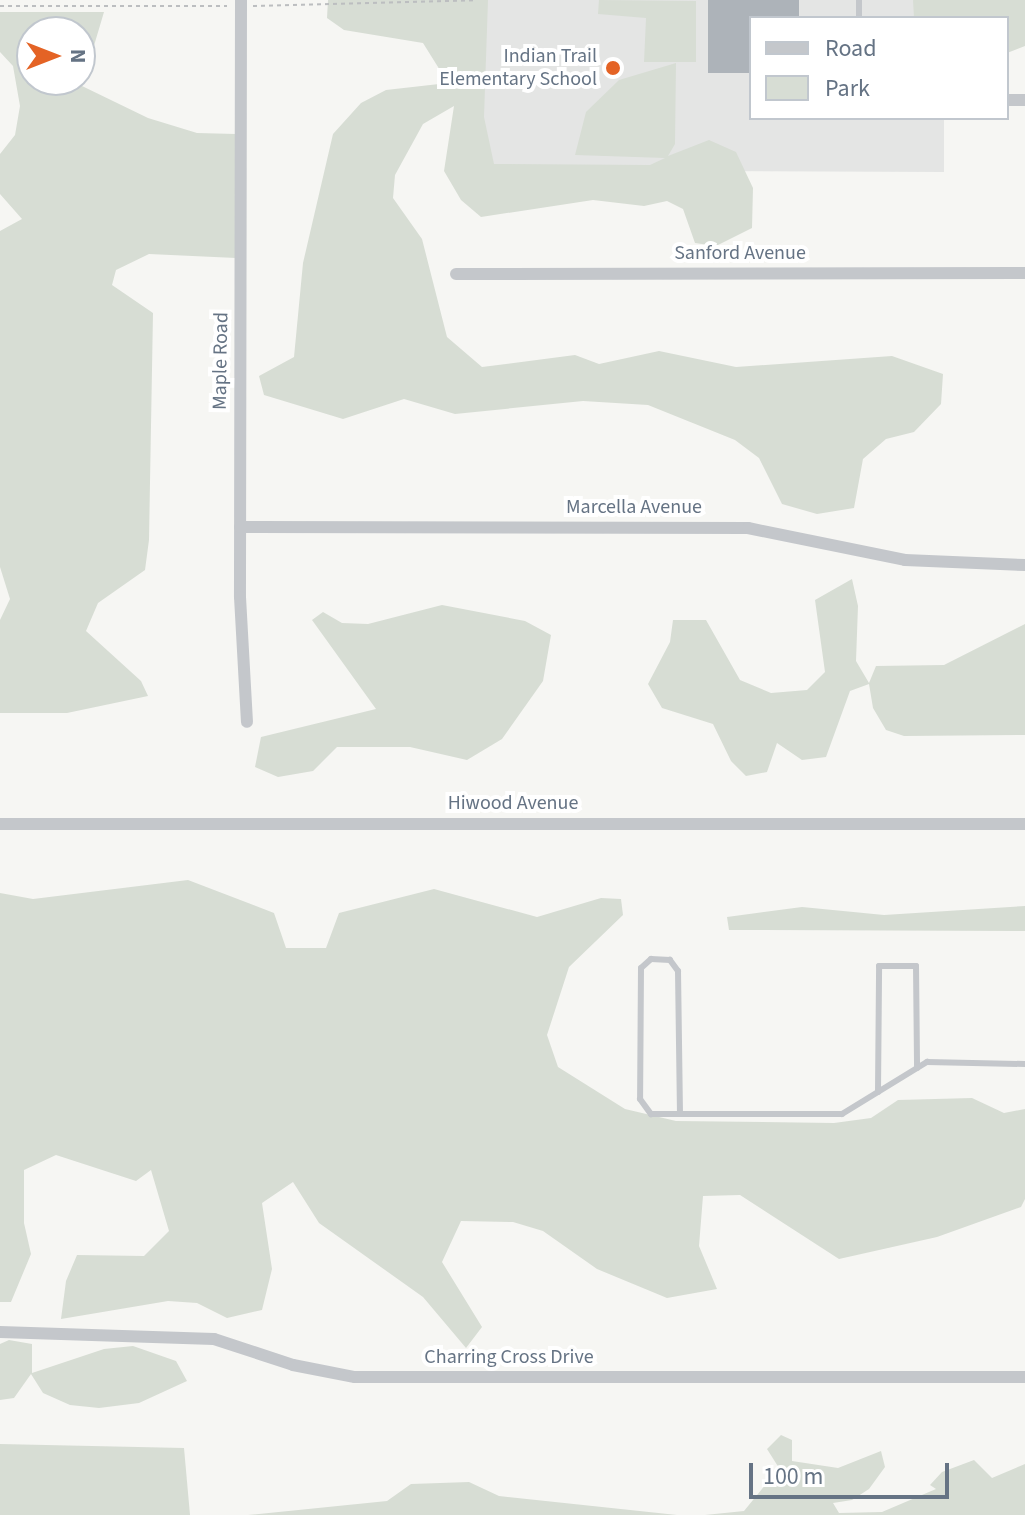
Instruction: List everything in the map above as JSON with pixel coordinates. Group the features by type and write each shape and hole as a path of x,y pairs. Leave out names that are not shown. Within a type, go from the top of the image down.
{"street":[{"name":"Maple Road","path":"241,0 240,527 247,722"},
{"name":"Sanford Avenue","path":"456,274 1025,273"},
{"name":"Marcella Avenue","path":"240,527 748,528 905,560 1025,565"},
{"name":"Hiwood Avenue","path":"0,824 1025,824"},
{"name":"Charring Cross Drive","path":"0,1332 214,1339 293,1365 355,1377 1025,1377"}],"lane":[{"path":"680,1114 678,971 670,960 651,959 641,968 640,1099 651,1114 680,1114 842,1114 927,1062 1025,1064"},
{"path":"878,1092 879,966 916,966 917,1068"}],"path":[{"path":"471,2 477,0"}],"shaded area":[{"name":"Indian Trail Elementary School","path":"474,0 945,0 945,16 749,16 749,120 944,120 944,172 474,170"}],"green space":[{"path":"328,0 488,0 484,117 494,164 650,165 665,158 575,155 586,112 619,80 676,63 675,144 668,156 709,140 736,152 753,188 752,228 716,246 695,243 683,209 667,201 644,206 593,200 481,217 461,200 444,171 454,106 423,124 395,175 393,198 422,239 447,337 482,367 575,355 599,364 659,351 736,367 892,356 943,374 941,404 914,432 886,439 863,459 854,508 817,514 782,504 759,458 735,440 648,405 583,401 455,414 404,399 343,419 264,395 259,376 294,357 303,263 333,134 361,103 386,90 448,83 423,43 344,30 327,18"},
{"path":"599,0 696,1 696,62 644,62 646,18 598,14"},
{"path":"913,0 1025,0 1025,46 1009,52 1009,16 914,16"},
{"path":"0,12 104,12 96,39 96,16 16,16 16,83 13,66 0,52"},
{"path":"96,93 148,118 197,133 236,134 236,258 149,254 116,270 112,285 153,313 149,540 145,570 98,603 86,631 141,681 148,696 67,713 0,713 0,620 10,599 0,567 0,231 22,219 0,194 0,154 15,135 20,106 18,96 96,96"},
{"path":"852,579 858,606 856,661 869,683 876,666 944,665 1025,624 1025,735 904,736 886,730 873,708 869,684 850,691 826,757 802,760 777,743 767,772 746,776 731,761 713,724 662,708 648,684 670,642 673,620 706,620 740,680 771,693 807,690 825,672 815,600"},
{"path":"442,605 525,621 551,635 543,681 502,739 467,760 410,747 337,747 313,771 278,777 255,767 261,737 376,709 312,620 323,612 342,623 368,624"},
{"path":"188,880 274,913 286,948 326,948 339,913 434,889 537,917 601,898 621,899 623,915 569,967 547,1035 558,1067 625,1109 676,1121 834,1123 871,1118 898,1100 972,1098 1004,1113 1025,1109 1025,1199 1021,1207 937,1237 839,1259 740,1195 703,1196 699,1246 717,1289 667,1298 597,1269 543,1231 513,1222 461,1221 442,1262 482,1327 466,1348 423,1297 319,1223 293,1182 262,1203 272,1269 262,1310 227,1318 197,1303 168,1301 61,1319 66,1281 77,1255 144,1256 169,1231 151,1170 136,1181 56,1155 24,1170 24,1223 31,1254 11,1302 0,1302 0,893 33,899"},
{"path":"1025,906 1025,931 729,930 727,917 802,907 884,915"},
{"path":"9,1340 32,1344 32,1373 104,1349 133,1346 176,1361 187,1381 139,1403 99,1408 70,1405 43,1393 31,1374 14,1398 0,1400 0,1344"},
{"path":"781,1435 792,1440 792,1461 838,1468 881,1451 885,1467 869,1489 852,1500 833,1503 839,1513 882,1512 936,1489 930,1485 942,1472 974,1460 992,1478 1025,1464 1025,1515 705,1515 744,1511 779,1468 767,1449"},
{"path":"0,1444 184,1448 190,1515 0,1515"},
{"path":"469,1482 499,1496 677,1515 248,1515 387,1501 411,1484"}],"building":[{"path":"708,0 799,0 799,16 749,16 749,73 708,73"}],"place":[{"name":"Indian Trail Elementary School","path":"613,68"}]}
